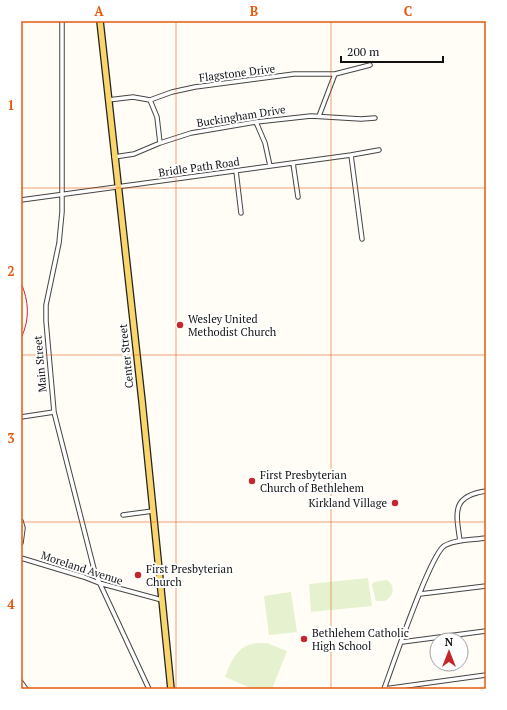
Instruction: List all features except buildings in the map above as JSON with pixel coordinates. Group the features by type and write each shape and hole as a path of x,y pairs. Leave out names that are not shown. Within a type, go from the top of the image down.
{"main road":[{"name":"Center Street","path":"100,21 171,689"}],"street":[{"name":"Main Street","path":"62,21 63,195 59,242 46,305 54,412 93,565 99,583 148,689"},
{"name":"Flagstone Drive","path":"108,100 133,97 150,100 172,92 195,87 294,74 335,74 370,65"},
{"path":"319,116 335,74"},
{"path":"150,100 156,112 160,143"},
{"name":"Buckingham Drive","path":"114,157 134,154 160,143 198,131 256,122 319,116 375,118"},
{"path":"256,122 264,139 270,166"},
{"name":"Bridle Path Road","path":"21,200 118,188 379,150"},
{"path":"351,155 362,239"},
{"path":"293,163 298,197"},
{"path":"236,171 241,214"},
{"path":"21,417 54,412"},
{"path":"460,542 457,508 466,496 473,493 486,491"},
{"path":"123,515 153,511"},
{"path":"21,521 23,528 21,543"},
{"path":"486,538 450,543 440,550 420,594 384,689 486,675"},
{"name":"Moreland Avenue","path":"21,558 99,583 162,600"},
{"path":"420,594 486,586"},
{"path":"402,642 486,631"},
{"path":"21,682 26,689"}],"green space":[{"path":"368,578 372,606 311,612 309,584"},
{"path":"387,580 391,583 392,587 391,596 385,601 376,601 372,585 374,582"},
{"path":"291,592 297,632 269,635 264,596"},
{"path":"267,643 287,651 272,689 253,689 225,677 230,664 241,649 252,644"}],"railway":[{"path":"21,283 27,304 26,324 21,338"}],"place":[{"name":"Wesley United Methodist Church","path":"180,325"},
{"name":"First Presbyterian Church of Bethlehem","path":"252,481"},
{"name":"Kirkland Village","path":"395,503"},
{"name":"First Presbyterian Church","path":"138,575"},
{"name":"Bethlehem Catholic High School","path":"304,639"}]}
